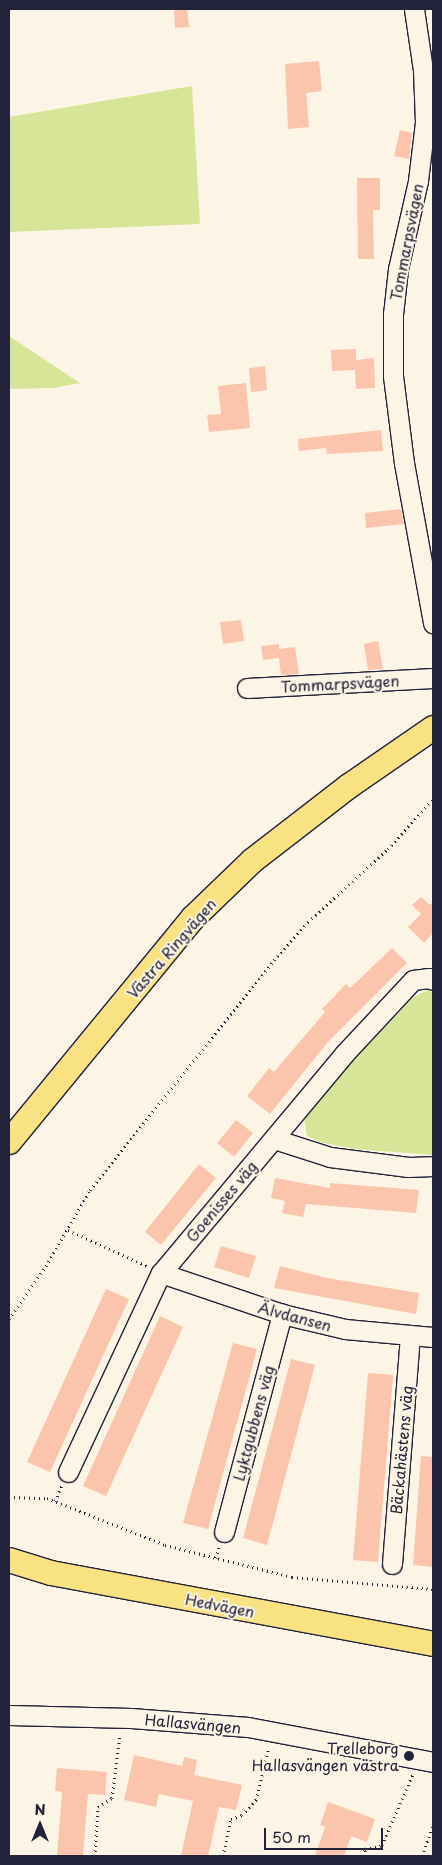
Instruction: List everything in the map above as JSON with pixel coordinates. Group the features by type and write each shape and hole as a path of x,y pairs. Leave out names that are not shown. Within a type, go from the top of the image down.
{"main road":[{"name":"Västra Ringvägen","path":"9,1142 193,918 252,861 349,786 433,728"},
{"name":"Hedvägen","path":"9,1560 51,1573 433,1644"}],"street":[{"name":"Tommarpsvägen","path":"414,9 423,70 425,122 418,180 398,269 393,314 393,376 404,463 433,623"},
{"name":"Tommarpsvägen","path":"247,688 433,678"},
{"name":"Goenisses väg","path":"68,1472 161,1273 344,1054 413,980 430,978 433,980"},
{"path":"274,1139 330,1157 408,1167 433,1166"},
{"name":"Älvdansen","path":"161,1273 282,1314 345,1329 433,1337"},
{"name":"Lyktgubbens väg","path":"224,1532 282,1314"},
{"name":"Bäckahästens väg","path":"392,1564 410,1336"},
{"name":"Hallasvängen","path":"9,1715 273,1742 433,1762"}],"path":[{"path":"9,1319 68,1230 90,1190 274,960 308,922 388,849 433,799"},
{"path":"68,1230 161,1273"},
{"path":"9,1497 47,1498 165,1545 292,1577 433,1589"},
{"path":"111,1733 125,1728"},
{"path":"95,1856 98,1807 112,1798 125,1728"},
{"path":"259,1746 273,1742"},
{"path":"223,1856 231,1819 242,1814 256,1800 273,1742"},
{"path":"403,1771 420,1775"},
{"path":"364,1856 366,1849 382,1846 413,1773"},
{"path":"422,1856 433,1826"}],"green space":[{"path":"192,86 200,224 9,232 9,117"},
{"path":"9,336 80,383 53,388 9,389"},
{"path":"428,990 433,993 433,1155 355,1149 319,1142 307,1136 304,1118 357,1056 414,997"}],"building":[{"path":"174,9 187,9 189,27 175,28"},
{"path":"319,61 322,91 306,93 309,127 288,129 285,64"},
{"path":"400,130 412,133 409,159 394,156"},
{"path":"357,178 380,178 380,210 373,210 374,259 358,259"},
{"path":"356,349 356,360 374,358 375,388 356,389 355,370 332,371 331,350"},
{"path":"265,366 267,390 251,392 249,368"},
{"path":"246,383 250,428 209,432 207,415 221,414 218,386"},
{"path":"381,430 383,451 327,454 326,448 299,451 298,439"},
{"path":"401,509 404,524 366,528 365,513"},
{"path":"241,620 244,641 223,644 220,622"},
{"path":"378,641 383,669 368,670 364,644"},
{"path":"279,644 279,649 295,647 299,674 281,675 279,658 263,660 261,646"},
{"path":"421,897 430,905 433,902 433,933 424,943 408,927 421,914 412,905"},
{"path":"392,948 407,963 328,1042 270,1114 247,1096 269,1068 274,1072 325,1012 322,1009 346,984 350,988"},
{"path":"236,1120 253,1133 234,1157 217,1143"},
{"path":"199,1164 216,1178 161,1245 145,1232"},
{"path":"275,1178 330,1188 330,1183 419,1190 416,1213 306,1204 303,1217 282,1213 285,1201 271,1198"},
{"path":"221,1246 256,1256 249,1278 214,1267"},
{"path":"280,1266 327,1278 419,1293 416,1314 274,1288"},
{"path":"106,1289 129,1299 50,1472 27,1462"},
{"path":"160,1316 183,1327 106,1496 83,1486"},
{"path":"233,1343 257,1349 208,1529 183,1523"},
{"path":"291,1359 315,1365 267,1545 243,1538"},
{"path":"368,1373 393,1375 378,1562 353,1560"},
{"path":"421,1456 433,1457 433,1567 413,1565"},
{"path":"134,1755 182,1766 184,1757 197,1760 194,1775 242,1785 236,1810 219,1807 208,1856 181,1856 193,1801 159,1794 156,1807 124,1800"},
{"path":"57,1768 107,1772 105,1795 88,1794 83,1856 57,1856 62,1792 55,1791"},
{"path":"328,1802 375,1819 367,1842 351,1836 344,1856 315,1856 325,1827 320,1825"}],"place":[{"name":"Trelleborg Hallasvängen västra","path":"409,1756"}]}
